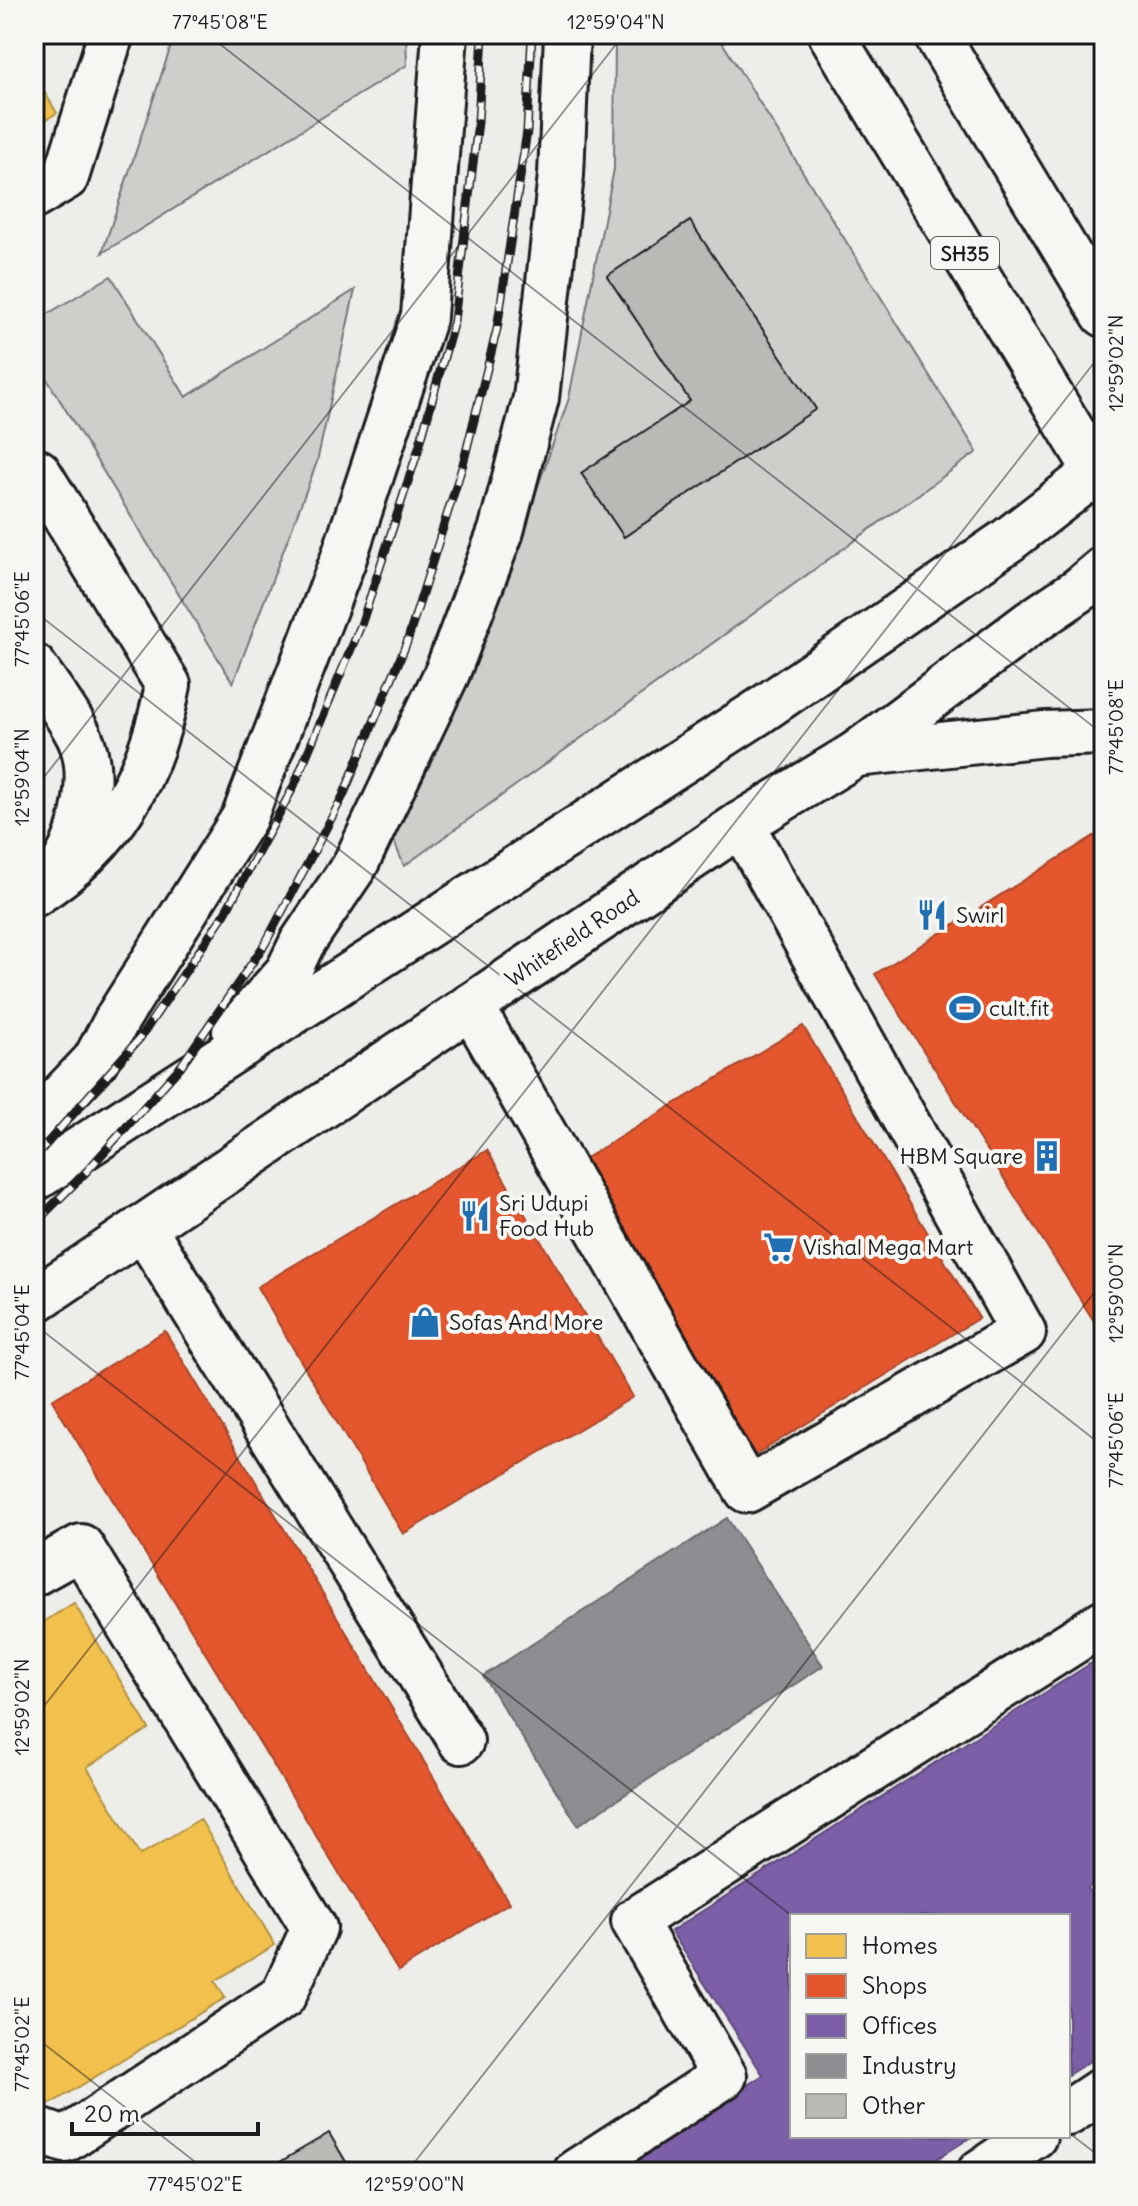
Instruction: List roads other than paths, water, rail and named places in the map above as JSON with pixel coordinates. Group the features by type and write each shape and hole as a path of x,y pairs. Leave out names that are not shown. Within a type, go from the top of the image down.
{"main road":[{"path":"34,196 66,177 111,34"},
{"path":"34,1125 95,1061 119,1016 244,818 338,575 424,316 445,34"},
{"path":"199,1072 288,972 302,943 355,865 447,673 501,531 536,398 561,175 567,34"},
{"name":"SH35","path":"831,34 1102,474"},
{"path":"936,34 1104,314"},
{"path":"38,472 168,685 161,723 149,760 132,794 111,826 84,855 45,887"},
{"path":"34,1179 760,711 1102,474"},
{"name":"Whitefield Road","path":"34,1301 741,824 856,754 1104,569"},
{"path":"34,667 80,738 86,763 84,813 74,848 45,887"},
{"path":"856,754 1045,734 1104,732"},
{"path":"471,1006 747,1490 1023,1332 741,824"},
{"path":"143,1227 461,1741"},
{"path":"34,1573 81,1547 314,1928 283,1996 65,2140 34,2129"},
{"path":"576,2172 724,2076 634,1921 1104,1622"},
{"path":"1070,2112 1104,2089"},
{"path":"980,2172 1031,2138"}],"railway":[{"path":"34,1158 140,1038 225,913 293,788 361,625 418,451 454,321 478,122 483,34"},
{"path":"34,1224 86,1172 181,1066 265,944 343,796 407,642 463,464 497,329 527,131 532,34"}],"place":[{"name":"Swirl","path":"932,915"},
{"name":"cult.fit","path":"965,1008"},
{"name":"HBM Square","path":"1047,1156"},
{"name":"Sri Udupi Food Hub","path":"475,1216"},
{"name":"Vishal Mega Mart","path":"779,1247"},
{"name":"Sofas And More","path":"425,1322"}]}
